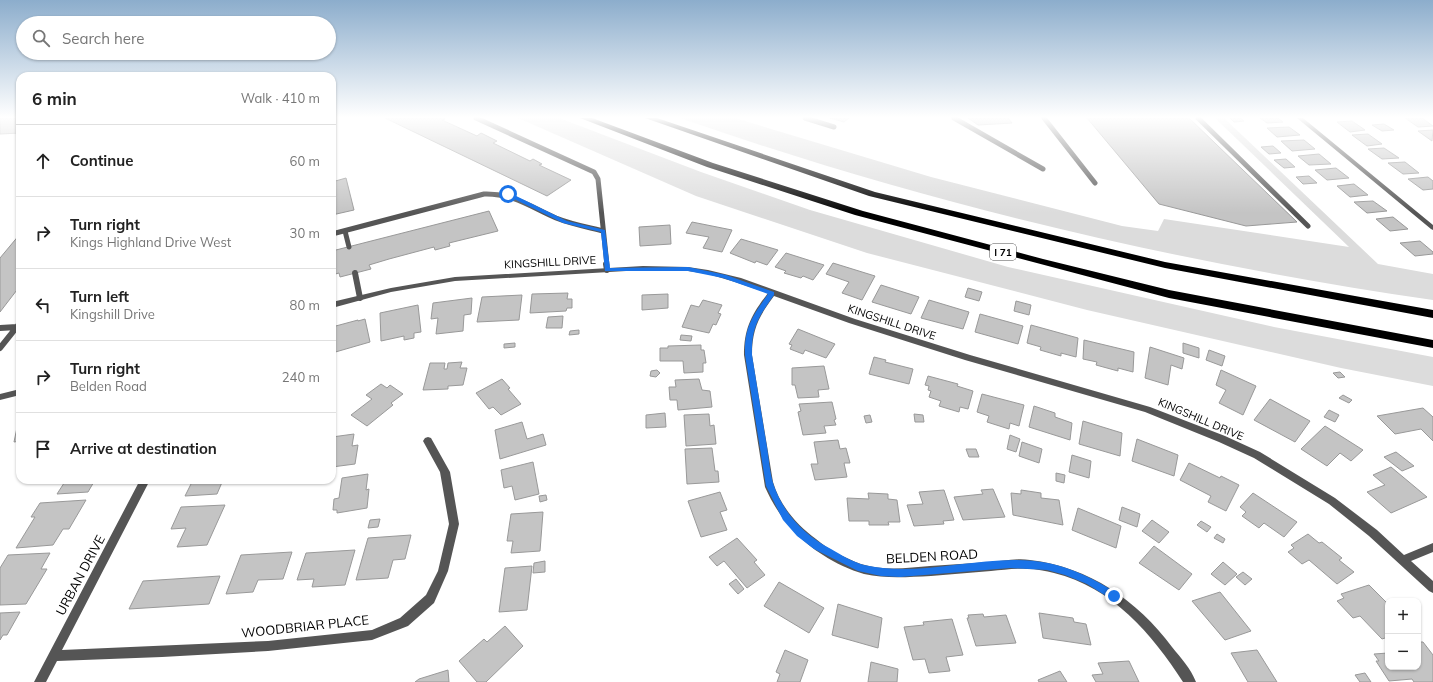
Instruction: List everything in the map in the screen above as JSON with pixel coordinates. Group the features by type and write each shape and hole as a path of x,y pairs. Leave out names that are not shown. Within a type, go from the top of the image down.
{"highway":[{"name":"I 71","path":"669,150 710,165 859,213 1043,262 1169,294 1433,344"},
{"name":"I 71","path":"742,150 872,194 1049,238 1165,265 1433,314"}],"street":[{"path":"1338,150 1433,228"},
{"name":"KINGSHILL DRIVE","path":"336,304 455,279 607,270 688,269 724,276 852,321 961,356 1147,409 1183,422 1257,455 1332,501 1373,533 1433,588"},
{"name":"BELDEN ROAD","path":"772,293 759,309 750,327 748,338 748,355 770,486 786,517 800,534 837,558 861,568 881,572 900,573 1022,564 1047,566 1066,571 1090,581 1114,596 1138,614 1170,650 1190,682"},
{"path":"0,397 16,393"},
{"name":"WOODBRIAR PLACE","path":"54,656 162,652 275,645 372,635 404,622 430,599 444,571 454,524 445,472 428,441"},
{"name":"URBAN DRIVE","path":"40,682 143,484"},
{"path":"1403,560 1433,547"}],"lane":[{"path":"546,150 594,172 598,179 607,270"},
{"path":"1010,150 1043,169"},
{"path":"1069,150 1095,183"},
{"path":"1230,150 1308,226"},
{"path":"336,233 484,194 497,192 508,194 565,222 603,231"},
{"path":"345,231 349,247"},
{"path":"355,273 360,298"},
{"path":"0,328 16,325"},
{"path":"0,348 16,328"}],"shaded area":[{"path":"591,150 643,150 810,210 1008,267 1274,327 1433,357 1433,386 1341,368 1087,310 867,253 696,196"},
{"path":"775,150 841,150 931,177 1122,226 1158,231 1164,219 1349,247 1248,150 1258,150 1378,264 1433,274 1433,300 1337,285 1147,249 958,203"}],"building":[{"path":"451,150 507,150 530,161 533,159 542,164 539,165 571,180 547,196"},
{"path":"1114,150 1222,150 1297,222 1246,226 1159,204"},
{"path":"1264,150 1277,150 1281,153 1269,154"},
{"path":"1369,150 1387,150 1399,158 1382,159"},
{"path":"1319,154 1331,164 1309,165 1298,156"},
{"path":"1286,159 1295,167 1284,168 1274,160"},
{"path":"1405,162 1419,173 1403,174 1388,163"},
{"path":"1336,168 1349,178 1327,180 1315,170"},
{"path":"1309,176 1317,183 1303,184 1296,177"},
{"path":"1428,177 1433,181 1433,189 1423,190 1408,179"},
{"path":"346,178 354,210 336,214 336,181"},
{"path":"1354,184 1368,195 1350,197 1337,186"},
{"path":"1373,201 1387,211 1367,213 1354,202"},
{"path":"489,211 498,231 449,243 450,246 435,250 434,247 389,259 369,265 371,269 340,277 339,273 336,274 336,250"},
{"path":"1393,217 1408,229 1390,231 1376,219"},
{"path":"692,222 732,230 722,252 703,248 709,237 686,233"},
{"path":"670,225 671,244 640,246 639,227"},
{"path":"16,239 16,291 0,312 0,258"},
{"path":"741,239 778,250 767,265 756,261 755,263 730,253"},
{"path":"1420,241 1433,252 1433,254 1415,256 1400,243"},
{"path":"786,253 824,265 813,280 803,276 801,278 784,273 786,271 775,267"},
{"path":"833,263 875,276 862,300 842,293 849,282 826,274"},
{"path":"881,285 919,297 911,314 872,302"},
{"path":"968,288 982,292 979,301 965,297"},
{"path":"568,293 567,299 572,299 572,308 567,308 566,311 530,313 532,294"},
{"path":"668,294 668,308 642,310 642,295"},
{"path":"522,295 519,320 477,322 482,297"},
{"path":"472,298 471,314 464,315 463,331 436,334 438,318 431,319 433,303"},
{"path":"703,300 722,305 718,313 721,314 716,325 713,324 709,333 682,327 691,305 699,307"},
{"path":"929,300 969,312 963,329 921,318"},
{"path":"1016,301 1031,305 1029,315 1014,311"},
{"path":"418,305 421,332 414,333 414,338 404,340 404,336 381,341 380,313"},
{"path":"980,314 1023,326 1018,344 975,332"},
{"path":"563,316 562,328 546,328 548,317"},
{"path":"365,319 370,342 336,352 336,326"},
{"path":"1031,325 1078,338 1076,357 1061,353 1061,356 1040,350 1041,347 1027,343"},
{"path":"798,329 835,344 826,358 805,350 803,354 790,349 792,345 789,344"},
{"path":"579,330 579,334 569,335 570,331"},
{"path":"681,335 692,336 691,341 680,340"},
{"path":"1084,340 1134,352 1133,372 1118,368 1118,371 1096,365 1097,362 1083,359"},
{"path":"515,343 515,347 504,348 504,344"},
{"path":"1183,343 1199,348 1199,358 1183,353"},
{"path":"701,345 701,350 704,350 706,363 703,363 703,372 684,373 683,361 660,361 660,348 668,348 668,346"},
{"path":"1150,347 1184,358 1182,369 1171,365 1168,385 1145,378"},
{"path":"1209,350 1225,356 1222,366 1206,360"},
{"path":"874,357 886,360 885,362 913,369 909,384 869,374"},
{"path":"462,362 460,368 467,368 463,385 448,386 448,389 423,390 430,363 445,363 444,369 447,369 448,363"},
{"path":"824,366 829,389 818,390 819,397 798,398 795,385 792,385 792,368"},
{"path":"657,370 660,373 656,377 650,376 651,371"},
{"path":"1221,370 1256,386 1243,415 1219,403 1226,390 1216,385"},
{"path":"1340,372 1345,377 1338,378 1333,373"},
{"path":"928,376 958,384 957,386 973,391 968,409 960,407 959,412 939,406 941,401 929,397 931,391 928,390 929,386 925,385"},
{"path":"502,379 510,388 508,389 521,404 501,415 493,407 489,409 476,393"},
{"path":"699,379 702,390 710,391 712,407 678,410 677,400 670,400 669,387 676,387 675,380"},
{"path":"381,384 387,388 390,385 403,394 391,403 393,405 367,426 351,415 372,399 366,395"},
{"path":"982,394 1024,405 1019,426 1010,423 1009,429 987,422 989,416 977,412"},
{"path":"1343,395 1352,400 1349,403 1339,398"},
{"path":"1270,399 1310,421 1295,442 1254,420"},
{"path":"832,402 836,425 824,426 826,433 803,435 798,412 801,411 799,404"},
{"path":"1034,406 1055,413 1055,417 1072,423 1070,440 1029,427"},
{"path":"1423,408 1433,417 1433,441 1421,429 1395,434 1377,416"},
{"path":"1329,410 1339,415 1335,422 1324,417"},
{"path":"665,413 666,427 646,428 646,415"},
{"path":"709,414 710,426 714,425 716,444 686,446 684,415"},
{"path":"914,414 923,415 924,422 915,422"},
{"path":"870,415 872,422 866,423 864,416"},
{"path":"1083,421 1122,433 1120,456 1079,444"},
{"path":"522,422 527,439 543,434 546,445 500,459 495,430"},
{"path":"1325,426 1363,450 1351,461 1340,453 1327,466 1301,449"},
{"path":"354,434 352,446 358,445 355,464 336,466 336,436"},
{"path":"1010,435 1020,439 1016,452 1007,449"},
{"path":"1137,439 1178,455 1174,476 1132,461"},
{"path":"838,440 840,449 846,448 850,463 844,463 847,477 815,480 811,464 818,464 814,442"},
{"path":"1022,442 1042,449 1039,463 1019,456"},
{"path":"712,448 715,471 718,471 719,482 687,484 685,449"},
{"path":"966,449 976,449 979,457 969,457"},
{"path":"1396,452 1414,466 1402,471 1384,457"},
{"path":"1072,455 1091,461 1089,478 1069,472"},
{"path":"533,462 539,494 515,500 512,486 504,488 501,470"},
{"path":"1189,463 1220,478 1221,476 1239,485 1226,511 1208,502 1211,496 1180,480"},
{"path":"1391,467 1427,497 1391,513 1367,492 1385,485 1373,475"},
{"path":"1056,473 1065,475 1064,483 1056,481"},
{"path":"368,474 366,490 369,489 367,508 337,513 337,510 333,510 334,499 339,498 342,478"},
{"path":"63,484 93,484 88,492 57,494"},
{"path":"191,484 221,484 217,494 185,496"},
{"path":"993,489 1005,517 963,520 954,497 983,494 981,490"},
{"path":"944,490 954,520 943,521 944,524 914,526 907,505 923,504 919,492"},
{"path":"1021,490 1041,493 1041,498 1059,500 1063,525 1013,515 1011,493 1021,494"},
{"path":"720,492 727,510 720,512 727,530 701,537 688,501"},
{"path":"868,493 888,494 888,499 897,500 900,522 888,522 889,525 869,525 869,521 849,521 847,498 869,499"},
{"path":"1253,493 1297,522 1284,537 1264,523 1259,528 1242,516 1246,512 1240,507"},
{"path":"546,495 547,500 540,502 539,496"},
{"path":"86,500 69,529 63,529 53,545 16,548 35,517 31,517 40,503"},
{"path":"225,505 207,545 177,547 186,528 171,529 181,507"},
{"path":"1122,507 1140,514 1137,527 1119,520"},
{"path":"1078,508 1121,526 1116,548 1072,530"},
{"path":"543,512 540,551 511,553 513,541 507,541 511,514"},
{"path":"380,519 378,527 368,528 370,520"},
{"path":"1152,520 1169,532 1159,543 1142,531"},
{"path":"1201,521 1211,527 1207,532 1197,525"},
{"path":"1217,534 1225,539 1223,543 1214,538"},
{"path":"1308,534 1319,543 1322,542 1342,558 1339,560 1354,572 1337,584 1309,560 1302,564 1288,552 1294,548 1291,545"},
{"path":"411,535 405,559 393,560 388,578 356,580 368,538"},
{"path":"737,538 757,560 754,562 765,575 747,588 724,561 717,566 709,557"},
{"path":"1154,546 1192,574 1179,590 1139,563"},
{"path":"355,550 345,585 312,587 314,579 297,580 306,553"},
{"path":"292,552 283,579 258,580 253,592 226,594 241,555"},
{"path":"50,553 41,569 47,569 26,604 0,605 0,568 8,555"},
{"path":"545,561 545,572 533,573 534,563"},
{"path":"1223,562 1237,574 1225,585 1211,574"},
{"path":"532,566 527,610 499,612 505,568"},
{"path":"1243,572 1252,579 1245,585 1236,577"},
{"path":"220,576 209,604 129,609 143,581"},
{"path":"736,579 744,589 738,594 729,584"},
{"path":"779,582 824,608 809,633 764,606"},
{"path":"1369,585 1385,601 1385,638 1382,639 1360,616 1353,618 1337,601 1344,598 1341,594"},
{"path":"1220,592 1251,631 1225,640 1192,601"},
{"path":"838,604 882,618 878,648 832,635"},
{"path":"20,612 7,635 3,635 0,640 0,613"},
{"path":"1039,613 1073,618 1074,622 1086,624 1091,645 1043,638"},
{"path":"983,614 984,617 1006,615 1016,643 976,646 967,618 969,618 968,615"},
{"path":"952,619 963,655 946,657 950,671 929,673 925,659 913,660 904,627 924,625 923,622"},
{"path":"505,626 523,646 486,682 477,682 459,661 484,639 487,642"},
{"path":"1421,642 1423,642 1433,655 1433,682 1414,682 1412,679 1389,681 1376,661 1379,661 1374,654 1385,653 1385,670 1421,670"},
{"path":"785,650 808,660 800,682 777,682 780,674 776,672"},
{"path":"1257,650 1277,682 1248,682 1231,653"},
{"path":"1129,661 1139,682 1096,682 1092,675 1103,674 1098,663"},
{"path":"871,662 898,669 897,682 868,682"},
{"path":"448,670 449,682 415,682 419,679"},
{"path":"1060,671 1067,682 1039,682 1038,680"},
{"path":"1365,673 1371,682 1360,682 1355,675"}],"route":[{"path":"508,194 565,222 603,231 607,270 643,268 688,269 724,276 772,293 759,309 754,318 750,327 748,338 748,355 770,486 776,501 786,517 800,534 817,546 837,558 861,568 881,572 900,573 1010,564 1047,566 1066,571 1090,581 1114,596"}]}
